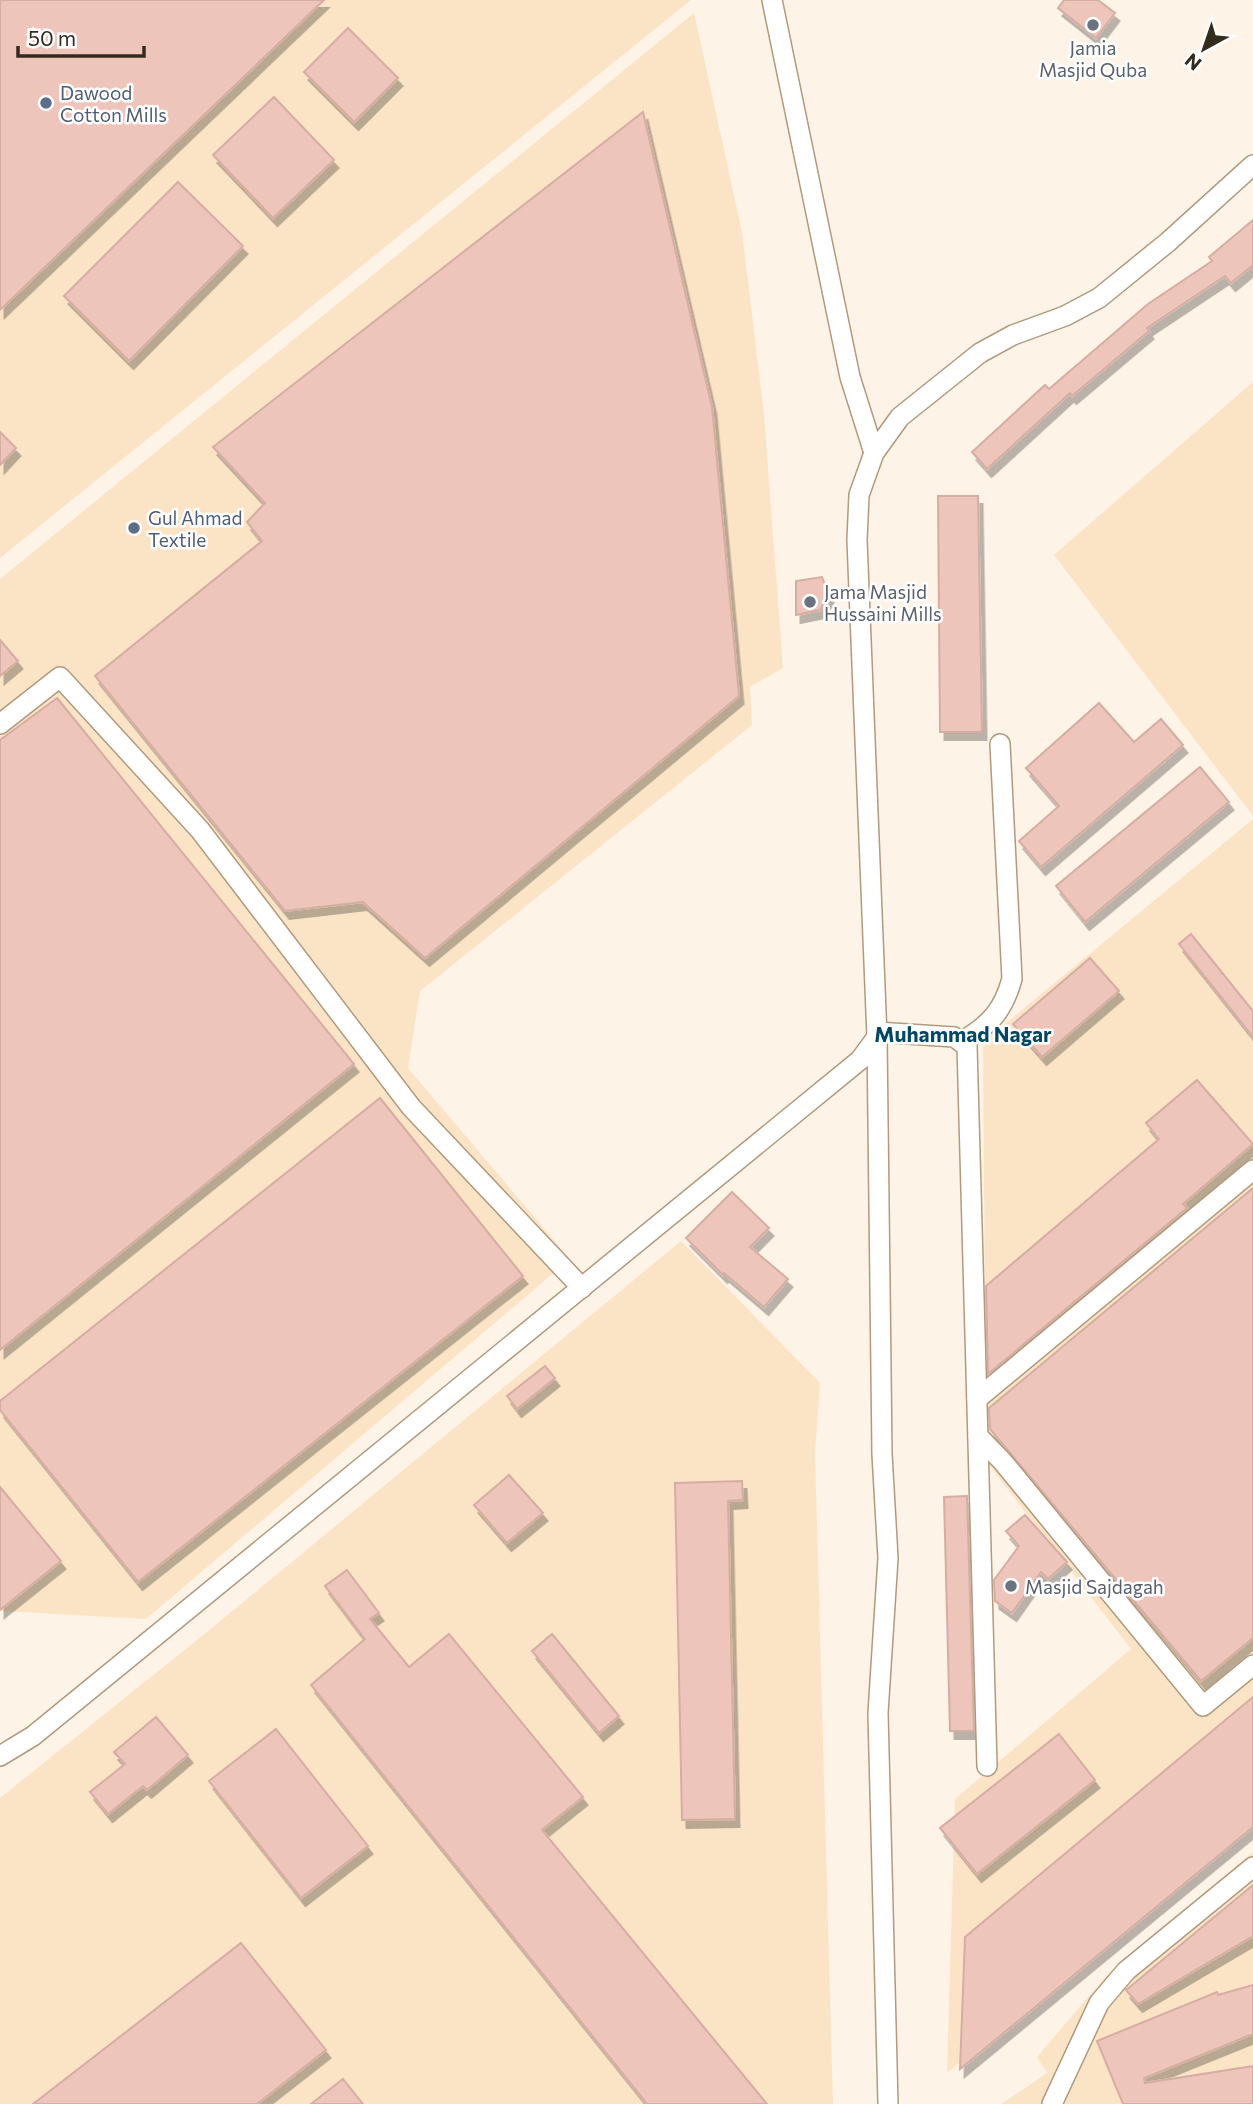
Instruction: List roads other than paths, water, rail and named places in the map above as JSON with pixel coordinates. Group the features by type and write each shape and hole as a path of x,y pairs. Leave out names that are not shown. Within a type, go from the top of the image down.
{"street":[{"path":"772,0 850,377 874,453"},
{"path":"888,2104 878,1713 888,1558 883,1454 877,1034 857,540 859,495 874,453 900,417 980,353 1013,335 1065,316 1099,298 1168,242 1253,166"},
{"path":"0,724 60,677 200,830 411,1107 582,1288"},
{"path":"961,1042 980,1031 996,1016 1006,999 1012,979 1000,744"},
{"path":"877,1034 954,1037 967,1046 987,1766"},
{"path":"0,1756 33,1736 860,1060 877,1034"},
{"path":"977,1399 1253,1170"},
{"path":"978,1436 1003,1462 1203,1706 1253,1665"},
{"path":"1052,2104 1099,2003 1126,1971 1253,1867"}],"place":[{"name":"Jamia Masjid Quba","path":"1093,25"},
{"name":"Dawood Cotton Mills","path":"46,103"},
{"name":"Gul Ahmad Textile","path":"134,528"},
{"name":"Jama Masjid Hussaini Mills","path":"810,602"},
{"name":"Masjid Sajdagah","path":"1011,1586"}],"district":[{"name":"Muhammad Nagar","path":"963,1033"}]}
